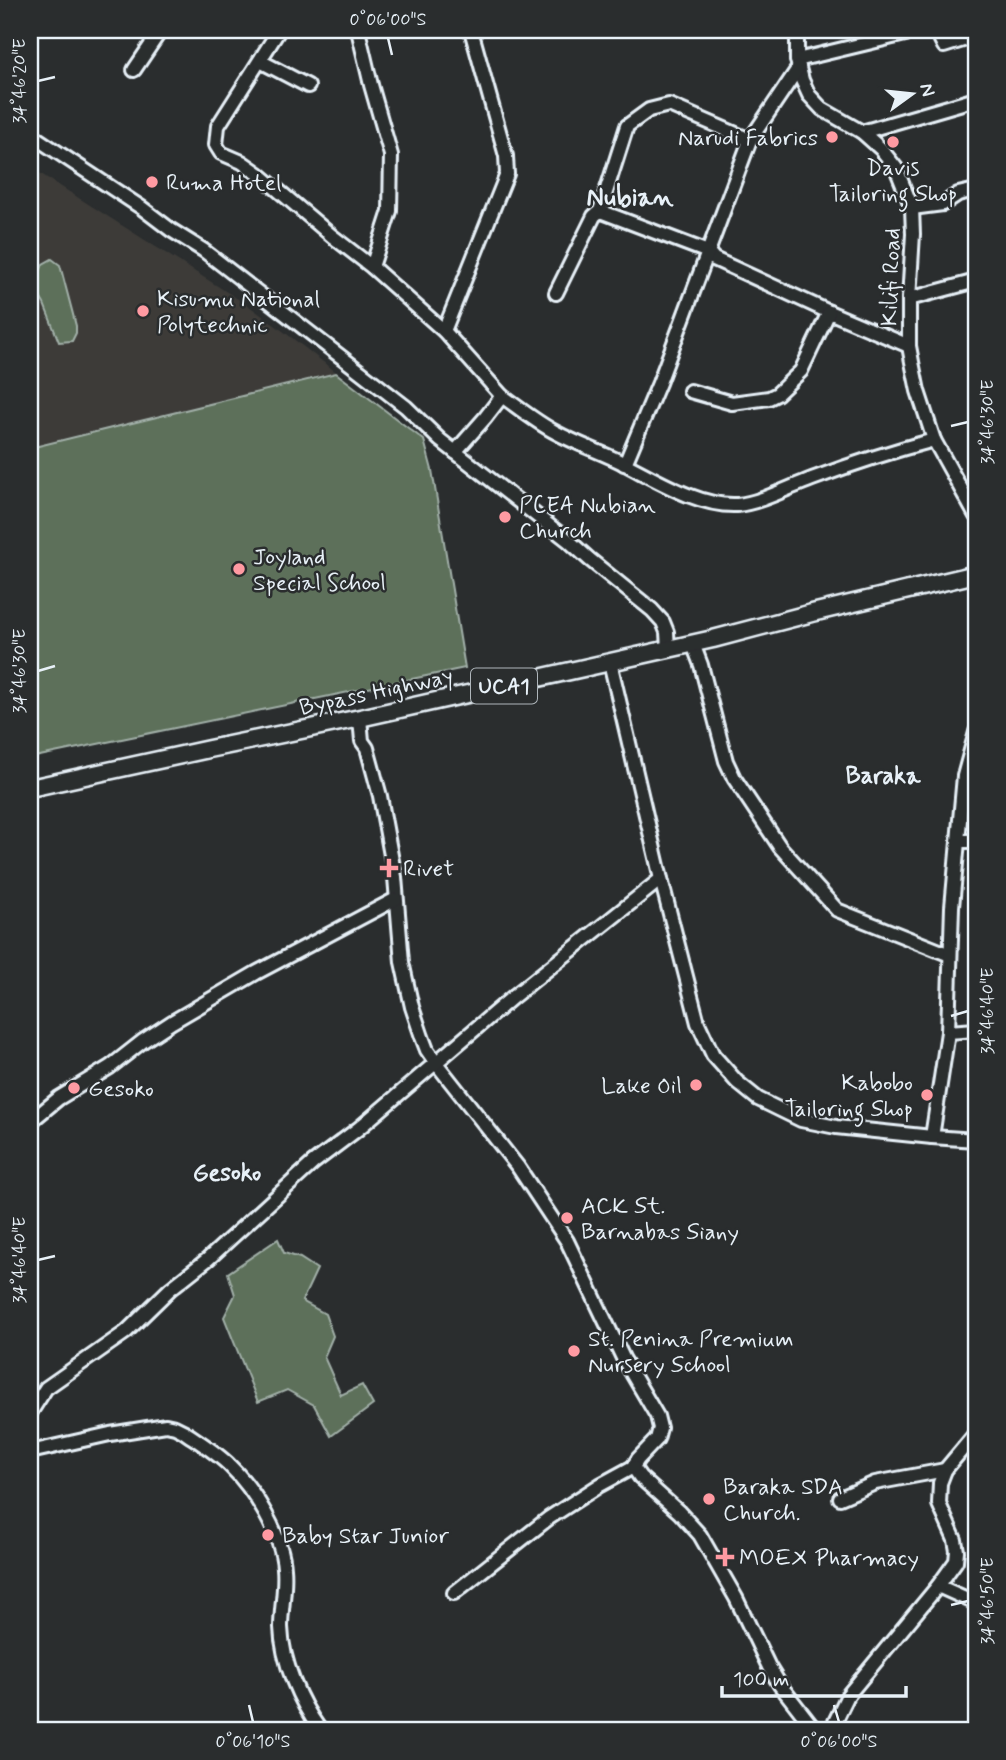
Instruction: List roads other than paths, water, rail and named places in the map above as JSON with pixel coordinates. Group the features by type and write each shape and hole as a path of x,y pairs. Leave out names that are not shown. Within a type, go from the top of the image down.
{"main road":[{"name":"Bypass Highway","path":"30,788 693,644 976,574"}],"street":[{"path":"134,70 160,30"},
{"path":"279,30 218,126 216,145 221,153 242,162 259,174 372,267 444,331 502,396 552,431 670,487 705,500 738,505 881,454 934,440"},
{"path":"358,30 391,155 390,211 372,267"},
{"path":"444,331 507,174 508,165 471,30"},
{"path":"624,464 659,383 750,140 798,63 797,38 801,30"},
{"path":"798,63 922,30"},
{"path":"936,30 944,46 976,36"},
{"path":"260,61 308,86"},
{"name":"Kilifi Road","path":"798,63 809,95 822,109 862,132 881,149 895,168 912,208 909,346 918,391 934,440 975,509"},
{"path":"862,132 976,99"},
{"path":"556,293 594,216 600,211 628,126 649,110 669,104 750,140"},
{"path":"30,134 203,250 406,407 455,452 551,526 652,610 663,622 667,632 668,649"},
{"path":"912,208 943,204 958,194 976,190"},
{"path":"600,211 708,253 714,259 909,346"},
{"path":"909,299 976,281"},
{"path":"690,391 732,403 769,398 777,394 801,371 829,312"},
{"path":"455,452 502,396"},
{"path":"693,644 726,761 734,778 780,847 837,910 950,954"},
{"path":"610,662 698,1023 713,1055 737,1082 758,1099 801,1120 836,1127 976,1140"},
{"path":"360,718 362,741 367,748 380,796 395,877 402,962 412,1007 427,1050 517,1167 567,1241 623,1358 657,1416 660,1428 657,1439 633,1468 600,1485 549,1518 454,1592"},
{"path":"932,1137 948,1032 950,954 964,776 976,732"},
{"path":"959,841 976,841"},
{"path":"30,1413 46,1388 126,1332 170,1289 208,1259 313,1163 358,1129 514,996 661,879"},
{"path":"30,1122 59,1098 110,1067 172,1022 256,973 396,899"},
{"path":"948,1032 976,1030"},
{"path":"30,1452 166,1425 183,1431 230,1466 264,1511 279,1543 284,1569 281,1628 284,1656 306,1711 320,1730"},
{"path":"831,1730 848,1695 956,1561 955,1540 939,1504 940,1483 945,1470 976,1433"},
{"path":"633,1468 700,1535 736,1598 769,1667 816,1730"},
{"path":"840,1498 875,1483 945,1470"},
{"path":"938,1586 976,1603"}],"place":[{"name":"Narudi Fabrics","path":"832,137"},
{"name":"Davis Tailoring Shop","path":"893,142"},
{"name":"Ruma Hotel","path":"152,182"},
{"name":"Kisumu National Polytechnic","path":"143,311"},
{"name":"PCEA Nubian Church","path":"505,517"},
{"name":"Joyland Special School","path":"239,569"},
{"name":"Rivet","path":"389,868"},
{"name":"Lake Oil","path":"696,1085"},
{"name":"Gesoko","path":"74,1088"},
{"name":"Kabobo Tailoring Shop","path":"927,1095"},
{"name":"ACK St. Barnabas Siany","path":"567,1218"},
{"name":"St. Penina Premium Nursery School","path":"574,1351"},
{"name":"Baraka SDA Church.","path":"709,1499"},
{"name":"Baby Star Junior","path":"268,1535"},
{"name":"MOEX Pharmacy","path":"725,1557"}],"district":[{"name":"Nubian","path":"630,196"},
{"name":"Baraka","path":"883,775"},
{"name":"Gesoko","path":"227,1172"}]}
